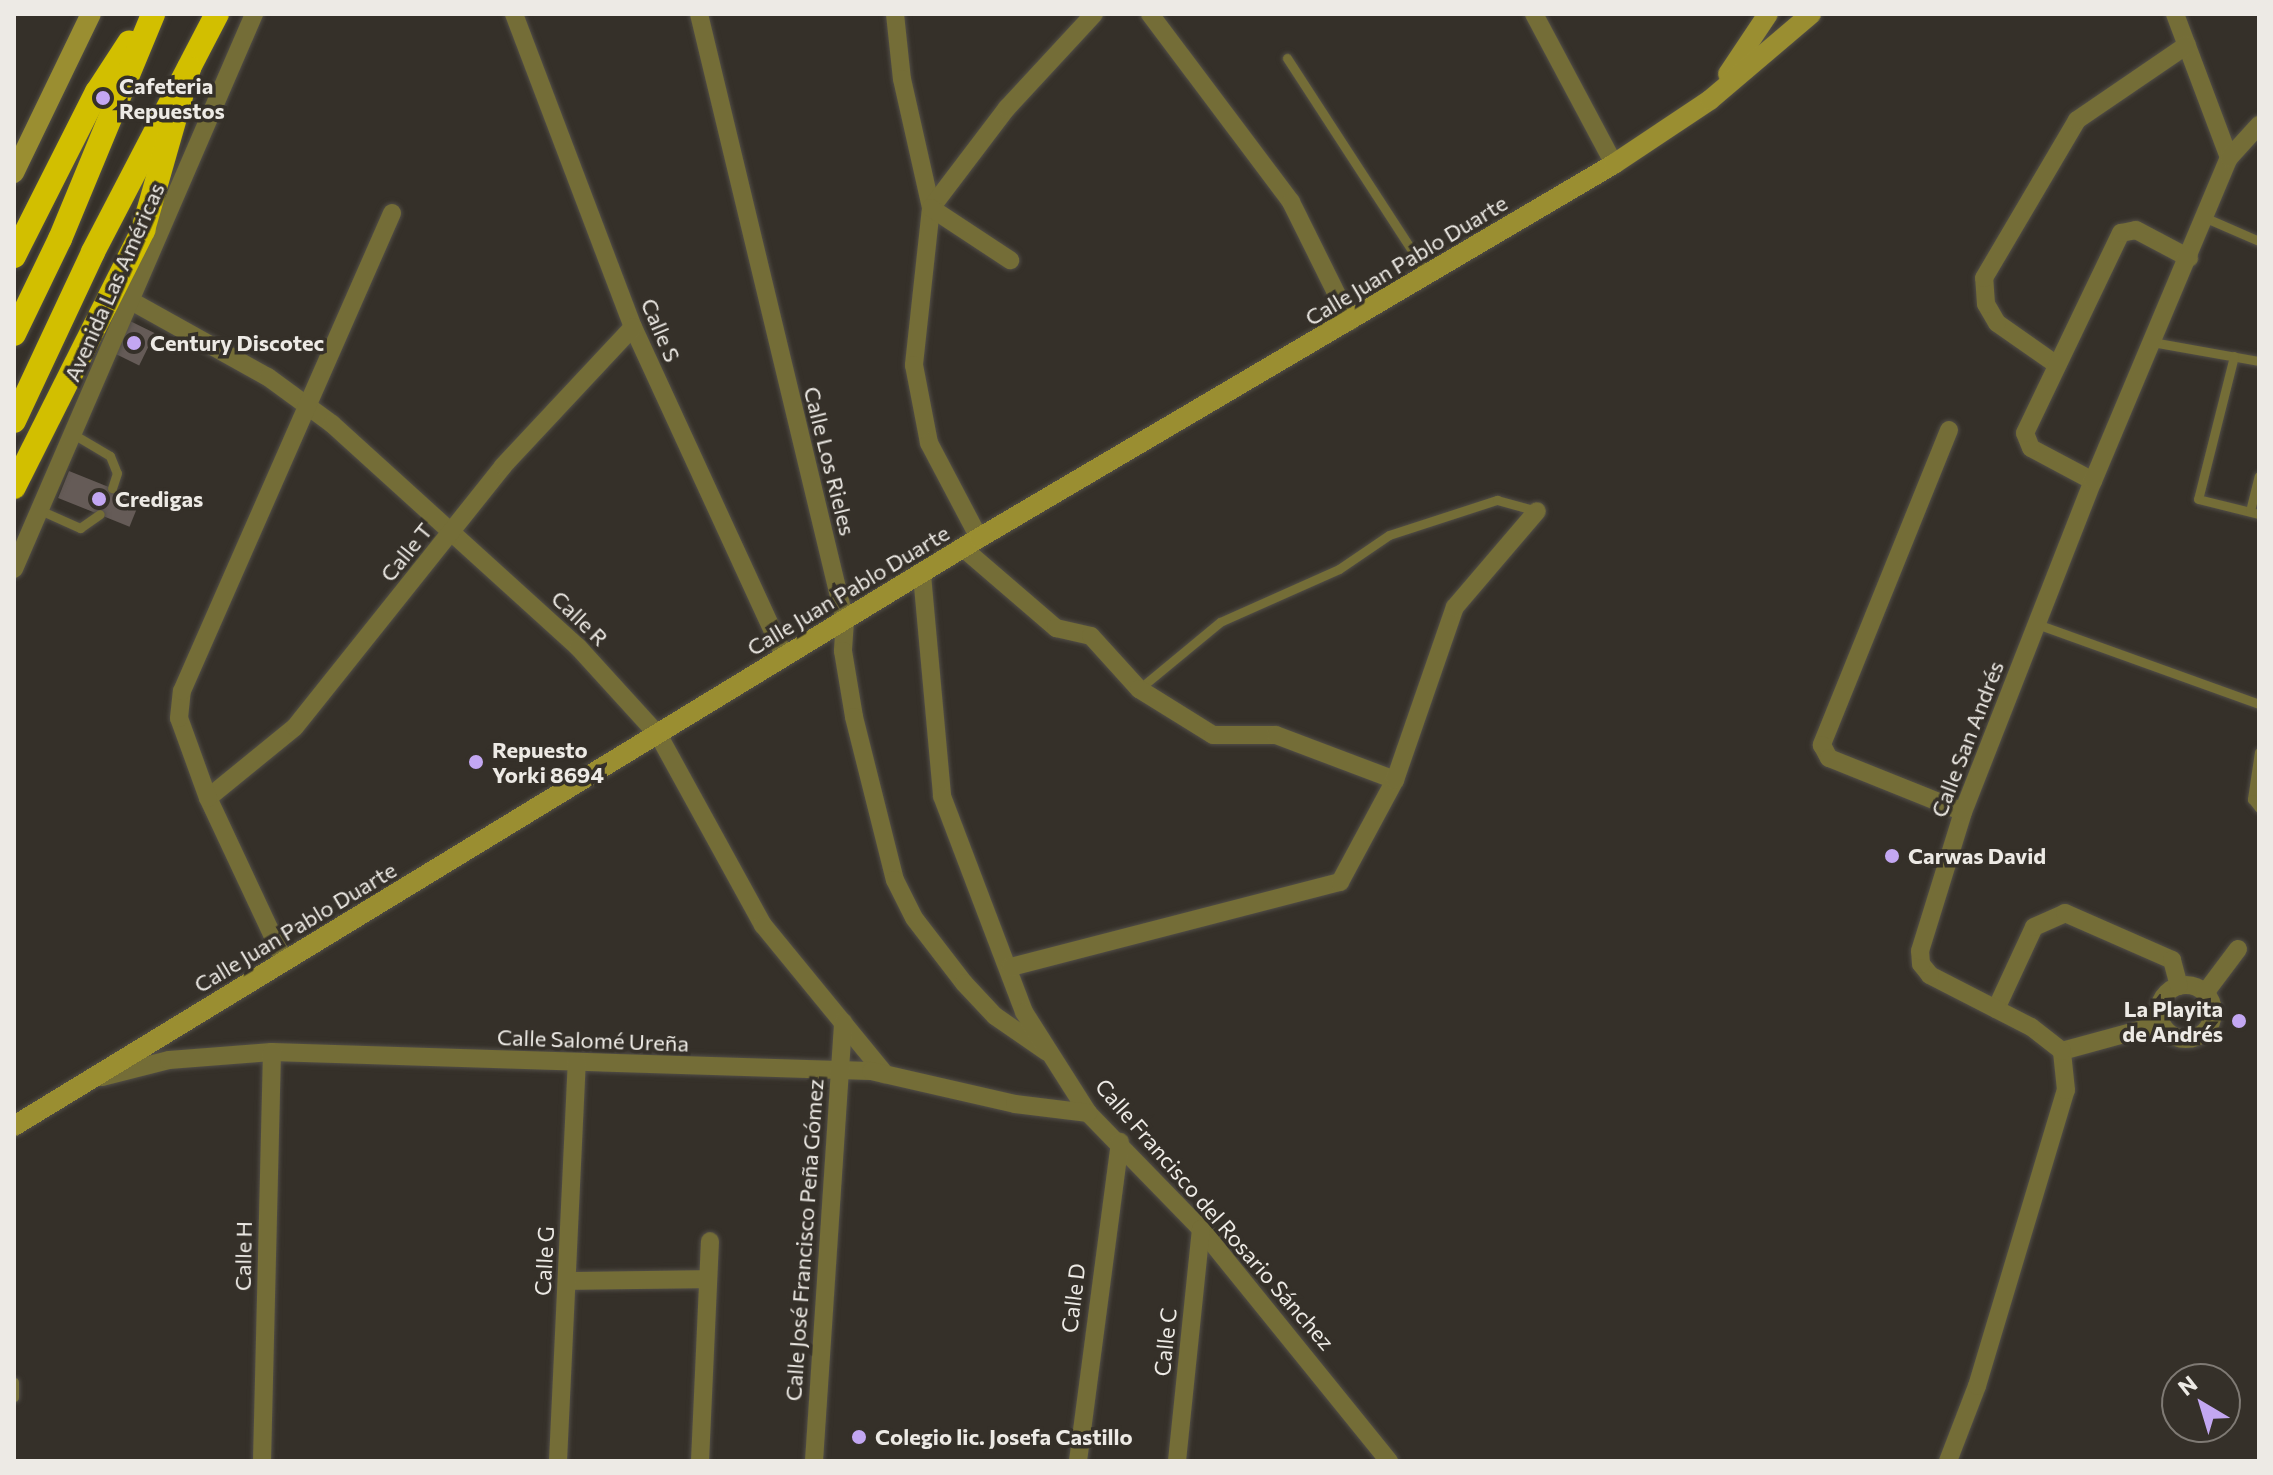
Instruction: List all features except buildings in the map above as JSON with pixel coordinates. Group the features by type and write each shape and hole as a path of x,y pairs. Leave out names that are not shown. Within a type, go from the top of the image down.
{"highway":[{"path":"14,334 60,239 150,14"},
{"path":"14,256 97,92 150,14"},
{"path":"14,421 93,252 217,14"},
{"path":"14,487 143,230 189,68"}],"street":[{"path":"16,163 91,14"},
{"name":"Avenida Las Américas","path":"14,569 133,302 254,14"},
{"name":"Calle S","path":"514,14 633,327 784,656"},
{"name":"Calle Los Rieles","path":"699,14 845,621 843,651 854,717 895,880 914,918 964,983 995,1016 1047,1052"},
{"path":"895,14 902,79 931,208 914,365 929,443 971,543 1056,628 1091,636 1139,689 1213,735 1276,735 1395,780"},
{"path":"931,208 1007,108 1094,14"},
{"path":"1150,14 1291,202 1350,321"},
{"path":"1534,14 1614,164"},
{"name":"Calle Juan Pablo Duarte","path":"1710,100 1768,14"},
{"name":"Calle Juan Pablo Duarte","path":"14,1126 659,736 971,543 1614,164 1710,100 1811,14"},
{"path":"2175,14 2229,158"},
{"path":"2057,365 1997,323 1986,304 1984,278 2077,120 2187,45"},
{"name":"Calle San Andrés","path":"2062,1051 1996,1009 1930,975 1921,964 1920,951 1963,812 2150,341 2189,258 2229,158 2259,125"},
{"path":"931,208 1010,260"},
{"path":"284,960 208,798 179,718 182,691 392,213"},
{"path":"2093,481 2025,441 2057,365 2121,233 2136,230 2189,258"},
{"name":"Calle R","path":"133,302 268,377 309,407 578,647 659,736 763,925 885,1074"},
{"name":"Calle T","path":"208,798 295,727 503,466 633,327"},
{"path":"1949,430 1822,745 1829,758 1963,812"},
{"path":"1011,967 1335,886 1395,780 1455,607 1537,511"},
{"name":"Calle Francisco del Rosario Sánchez","path":"922,575 942,796 1011,967 1024,1012 1088,1113 1120,1142 1201,1229 1389,1461"},
{"path":"1996,1009 2034,927 2065,913 2172,960 2179,986"},
{"path":"2205,993 2238,949"},
{"path":"2161,1024 2181,1039 2205,1032 2213,1008 2205,993 2179,986"},
{"path":"2161,1024 2164,997 2179,986"},
{"name":"Calle José Francisco Peña Gómez","path":"814,1461 843,1022"},
{"path":"1948,1461 1977,1386 2066,1090 2062,1051 2161,1024"},
{"name":"Calle Salomé Ureña","path":"95,1078 169,1060 272,1052 839,1070 885,1074 1015,1104 1088,1113"},
{"name":"Calle H","path":"262,1461 272,1052"},
{"name":"Calle G","path":"558,1461 577,1062"},
{"name":"Calle D","path":"1078,1461 1120,1142"},
{"name":"Calle C","path":"1177,1461 1201,1229"},
{"path":"700,1461 710,1241"},
{"path":"567,1281 708,1279"}],"lane":[{"path":"1287,58 1428,275"},
{"path":"2206,218 2259,241"},
{"path":"2150,341 2259,361"},
{"path":"2234,356 2198,499 2255,512 2259,476"},
{"path":"73,434 110,456 117,473 112,488"},
{"path":"1139,689 1231,616 1312,582 1389,535 1497,500 1537,511"},
{"path":"42,511 80,528 100,514"},
{"path":"2037,624 2259,704"},
{"path":"2259,752 2252,799 2259,808"},
{"path":"14,1382 14,1397"}],"place":[{"name":"Cafeteria Repuestos","path":"103,98"},
{"name":"Century Discotec","path":"134,343"},
{"name":"Credigas","path":"99,499"},
{"name":"Repuesto Yorki 8694","path":"476,762"},
{"name":"Carwas David","path":"1892,856"},
{"name":"La Playita de Andrés","path":"2239,1021"},
{"name":"Colegio lic. Josefa Castillo","path":"859,1437"}]}
